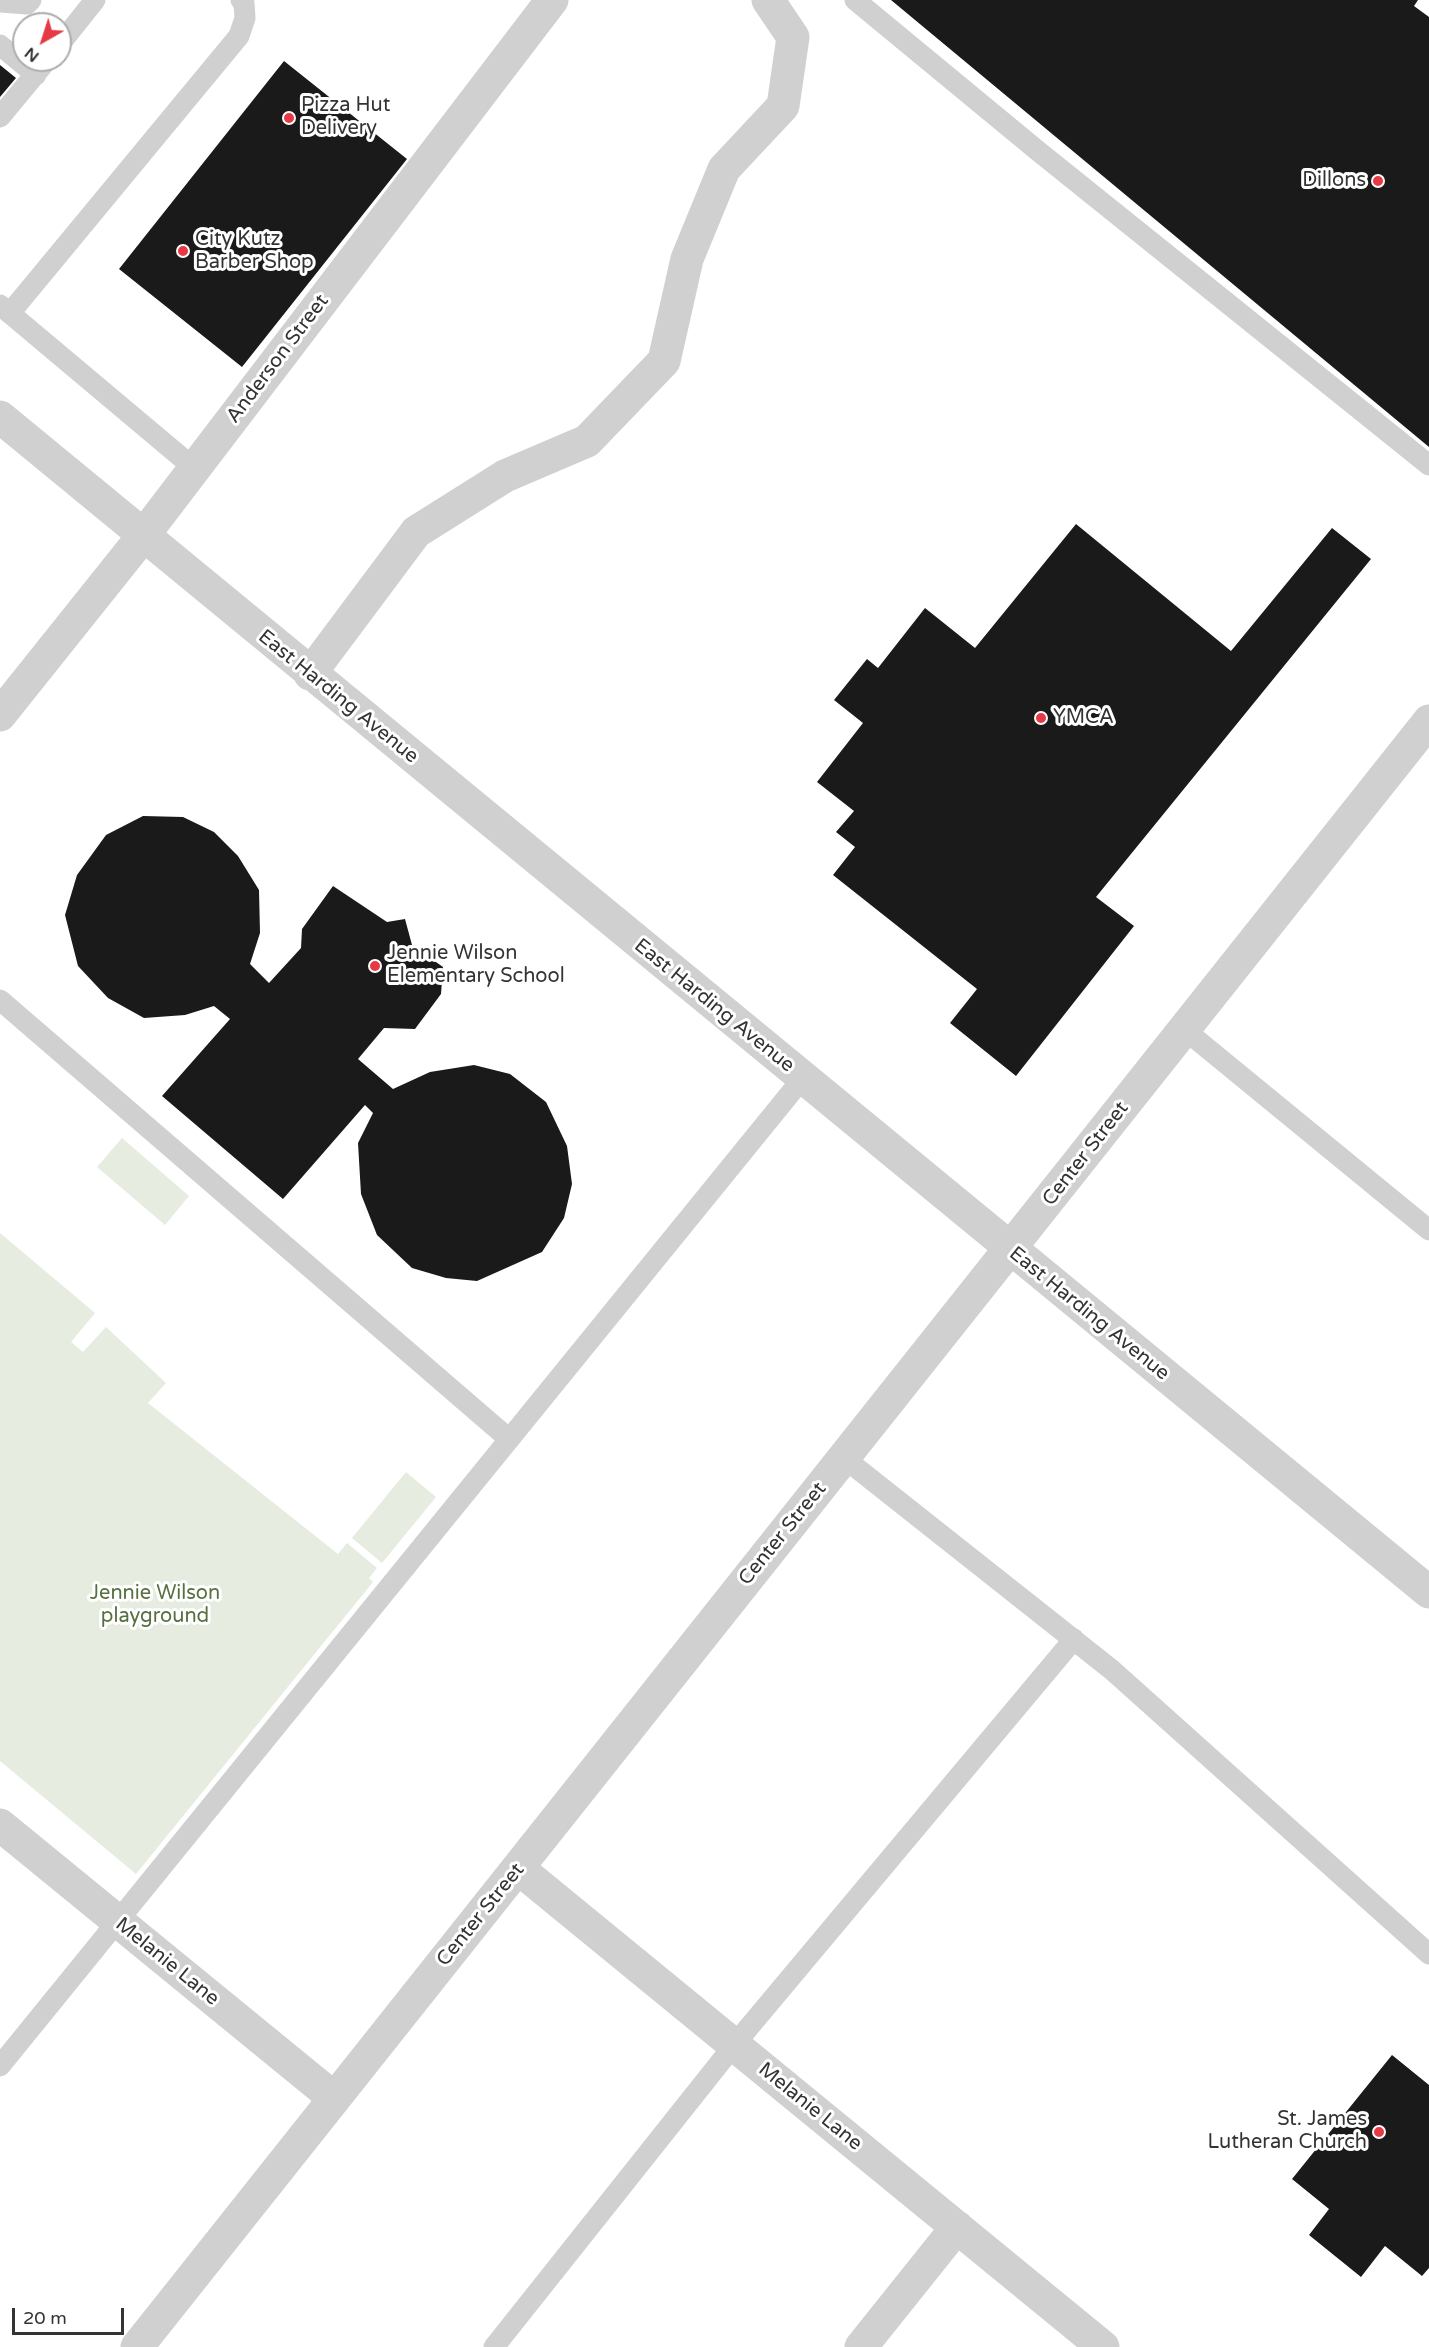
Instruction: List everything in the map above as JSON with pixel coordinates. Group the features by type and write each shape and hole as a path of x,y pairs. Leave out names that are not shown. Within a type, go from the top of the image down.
{"street":[{"name":"Anderson Street","path":"0,715 143,536 552,0"},
{"path":"310,674 416,532 505,476 587,441 664,361 687,259 723,170 783,106 793,38 768,0"},
{"name":"East Harding Avenue","path":"0,417 802,1079 1429,1592"},
{"name":"Center Street","path":"137,2347 1429,721"},
{"name":"Melanie Lane","path":"0,1825 334,2098"},
{"name":"Melanie Lane","path":"518,1868 1103,2347"},
{"path":"861,2347 957,2227"}],"lane":[{"path":"0,2 27,4 32,0"},
{"path":"72,29 95,0"},
{"path":"194,468 5,309 239,36 245,18 244,3 241,0"},
{"path":"855,0 1038,151 1429,465"},
{"path":"0,117 38,72"},
{"path":"0,1000 508,1439"},
{"path":"1185,1030 1429,1230"},
{"path":"0,2066 116,1920 802,1079"},
{"path":"844,1458 1113,1670 1429,1954"},
{"path":"494,2347 734,2045 1074,1639"}],"green space":[{"path":"122,1138 189,1196 165,1225 97,1167"},
{"name":"Jennie Wilson playground","path":"0,1233 95,1313 71,1342 83,1352 106,1327 166,1383 148,1403 338,1554 347,1543 377,1568 369,1578 373,1582 136,1874 0,1761"},
{"path":"406,1472 436,1497 382,1563 352,1538"}],"building":[{"path":"891,0 1418,0 1414,6 1429,17 1429,447"},
{"path":"284,61 407,159 242,367 119,269"},
{"path":"0,65 16,78 0,97"},
{"path":"1076,524 1231,651 1332,528 1371,559 1096,897 1134,926 1016,1076 950,1023 977,989 833,875 855,847 836,832 854,811 817,782 863,723 834,700 867,659 878,668 925,608 975,648"},
{"name":"Jennie Wilson Elementary School","path":"143,816 183,817 214,832 238,856 259,890 260,933 250,964 269,983 301,948 302,929 333,886 387,922 405,919 412,945 443,967 441,994 415,1029 384,1028 358,1059 393,1089 430,1072 474,1065 510,1074 546,1102 567,1146 572,1184 564,1218 542,1252 477,1281 446,1278 412,1268 377,1235 361,1194 358,1143 373,1113 365,1105 283,1199 162,1096 230,1019 214,1006 185,1015 144,1018 108,998 78,966 65,915 77,875 106,835"},
{"name":"St. James Lutheran Church","path":"1392,2055 1429,2085 1429,2268 1422,2276 1385,2246 1361,2277 1309,2235 1329,2209 1292,2179"}],"place":[{"name":"Pizza Hut Delivery","path":"289,118"},
{"name":"Dillons","path":"1378,181"},
{"name":"City Kutz Barber Shop","path":"183,251"},
{"name":"YMCA","path":"1041,718"},
{"name":"Jennie Wilson Elementary School","path":"375,966"},
{"name":"St. James Lutheran Church","path":"1379,2132"}]}
